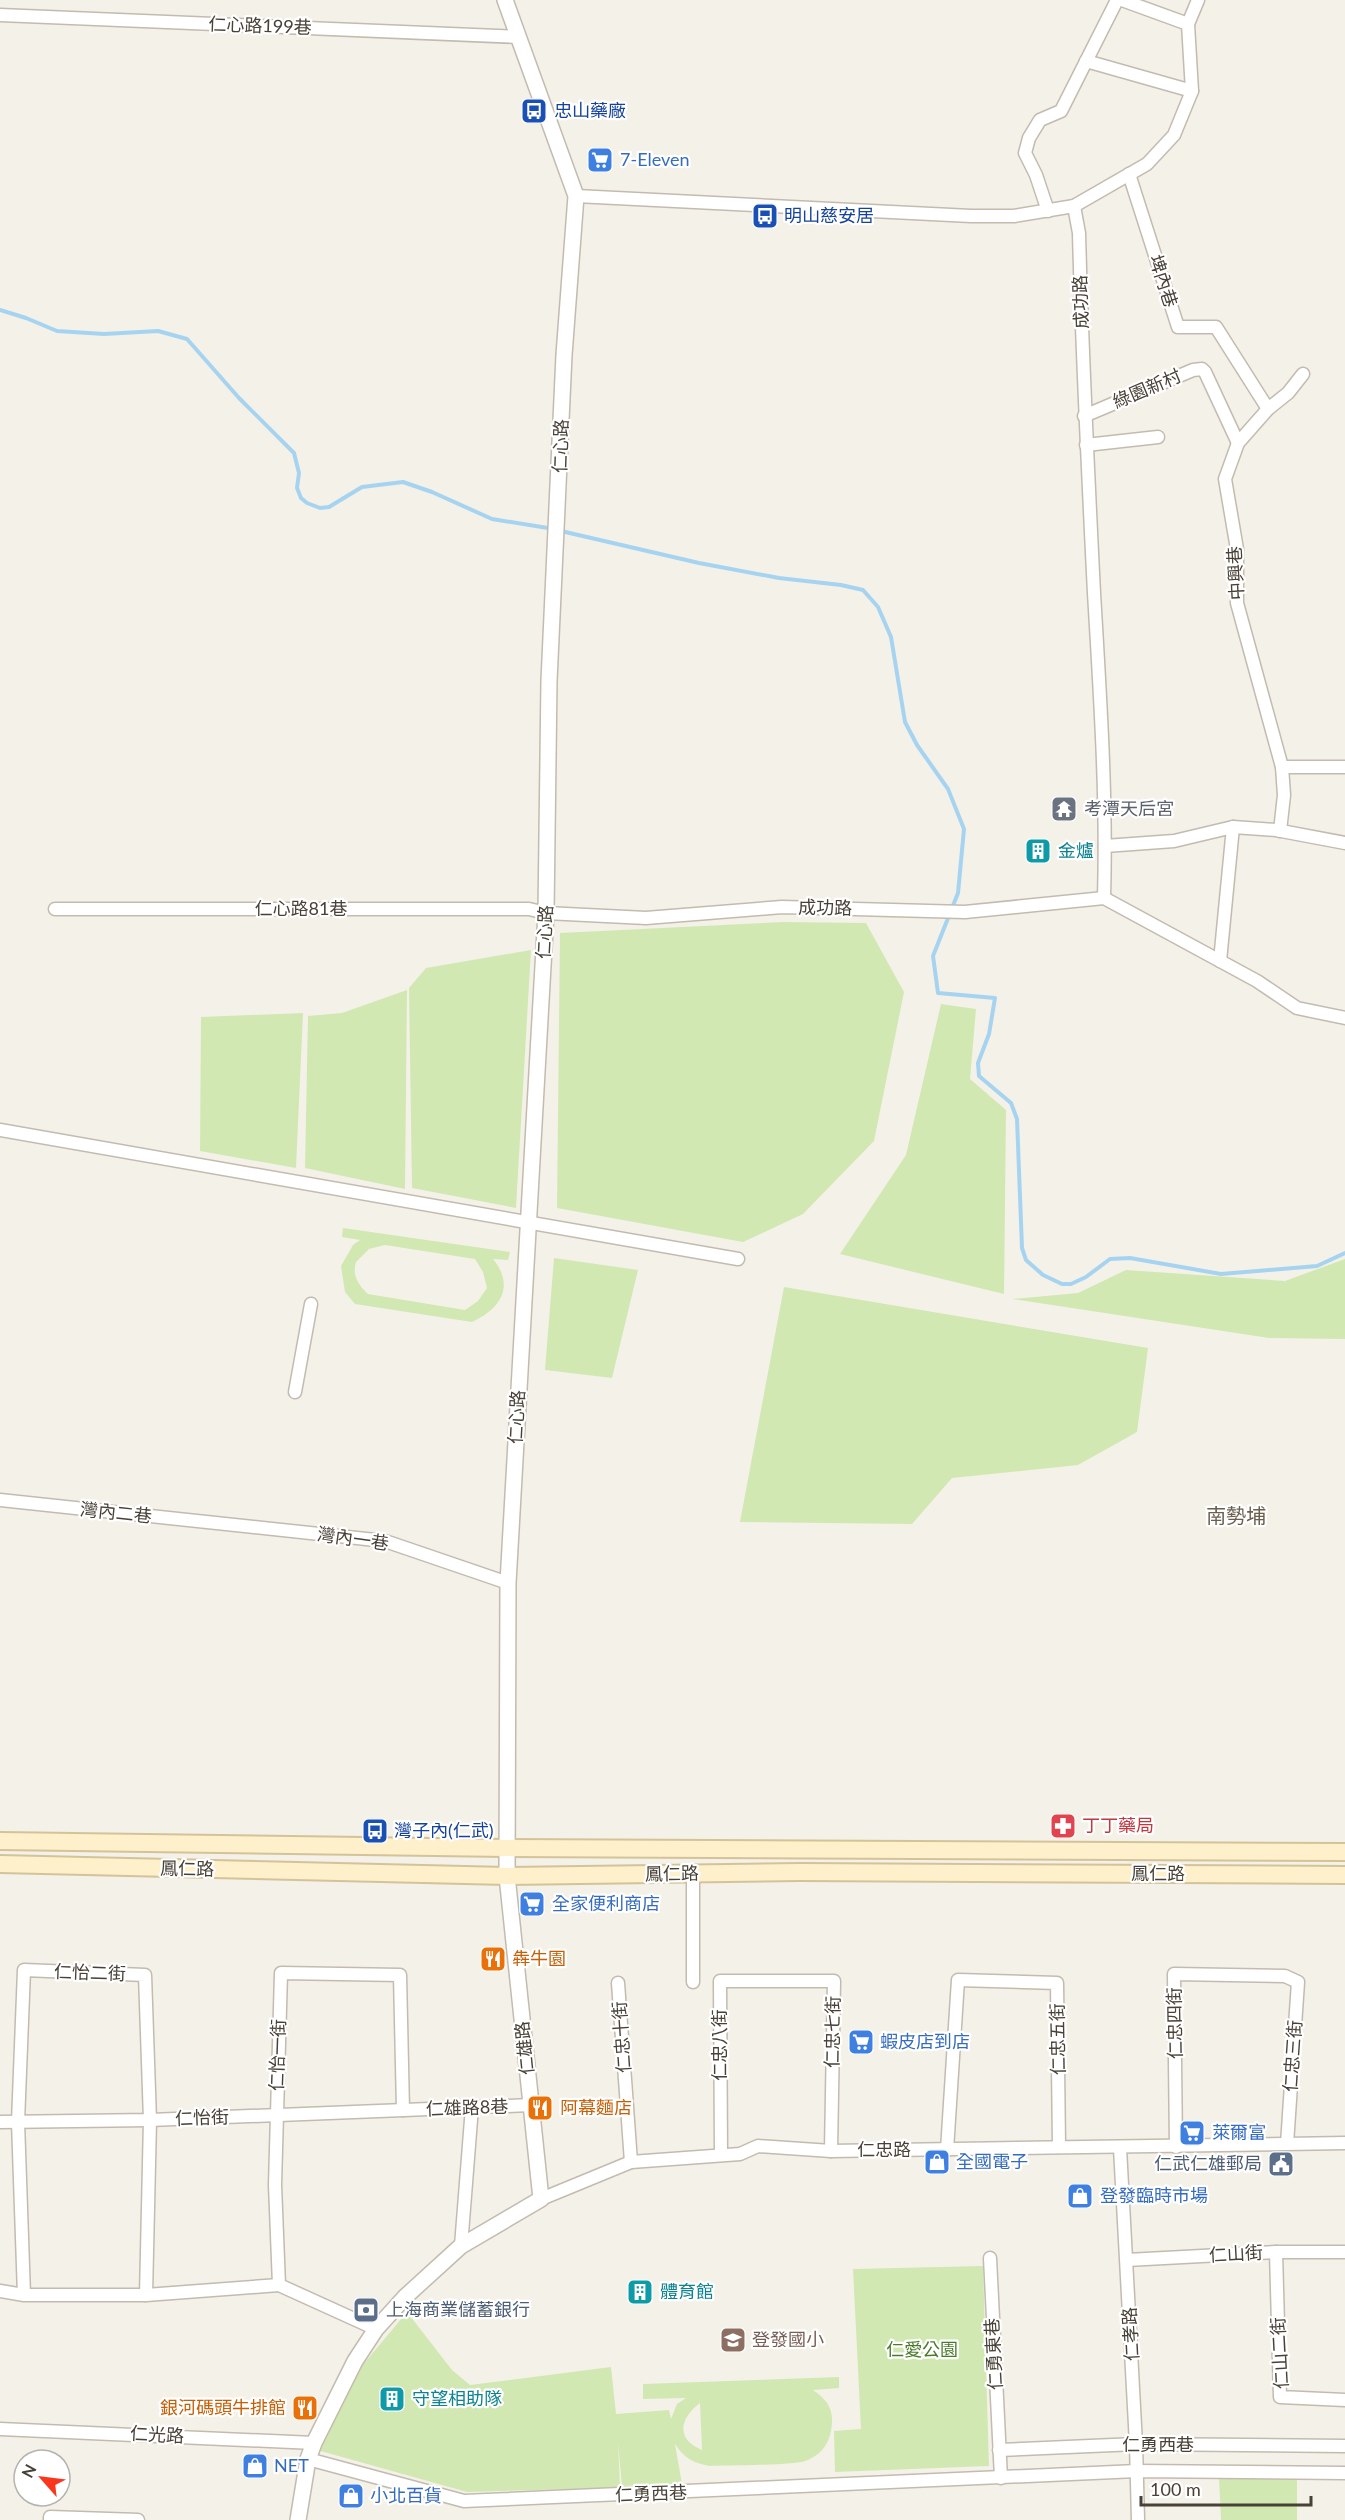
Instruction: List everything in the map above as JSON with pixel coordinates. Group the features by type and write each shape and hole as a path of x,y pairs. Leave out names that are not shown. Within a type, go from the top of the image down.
{"main road":[{"name":"鳳仁路","path":"0,1841 506,1848 1345,1852"},
{"name":"鳳仁路","path":"0,1864 507,1876 824,1872 1345,1875"}],"street":[{"name":"仁心路","path":"505,0 576,196 564,355 549,681 546,913 508,1583 507,1876"},
{"path":"1048,211 1025,153 1029,138 1040,120 1061,111 1117,0"},
{"path":"1122,0 1188,24"},
{"path":"576,196 971,216 1014,216 1074,206 1147,164 1174,135 1191,91 1188,24 1198,0"},
{"name":"仁心路199巷","path":"0,15 519,37"},
{"path":"1086,61 1191,91"},
{"name":"埤內巷","path":"1129,174 1178,327 1216,327 1268,409"},
{"name":"成功路","path":"546,913 646,918 782,907 965,912 1104,898 1106,846 1102,741 1084,416 1079,233 1074,206"},
{"name":"綠園新村","path":"1084,416 1193,370 1202,369 1238,443"},
{"name":"中興巷","path":"1280,831 1284,795 1282,767 1236,603 1237,549 1225,479 1238,443 1268,409 1288,393 1303,374"},
{"path":"1086,445 1158,437"},
{"path":"1282,767 1345,767"},
{"path":"1106,846 1174,841 1233,826 1280,831 1345,843"},
{"path":"1220,961 1233,826"},
{"path":"1104,898 1257,981 1302,1011 1345,1018"},
{"name":"仁心路81巷","path":"55,909 530,909 546,913"},
{"path":"0,1130 738,1259"},
{"path":"295,1392 310,1304"},
{"name":"灣內二巷","path":"0,1500 192,1520"},
{"name":"灣內一巷","path":"192,1520 385,1540 508,1583"},
{"path":"693,1873 693,1982"},
{"name":"仁雄路","path":"507,1876 541,2199"},
{"name":"仁怡二街","path":"24,2295 18,2122 24,1971 145,1975 150,2120 146,2295"},
{"name":"仁怡一街","path":"279,2285 275,2185 281,1973 400,1975 403,2110"},
{"name":"仁忠四街","path":"1176,2147 1174,1974 1285,1976"},
{"name":"仁忠三街","path":"1285,1976 1298,1982 1287,2144"},
{"name":"仁忠七街","path":"766,1980 834,1981 831,2151"},
{"name":"仁忠八街","path":"721,2155 720,1982 766,1980"},
{"name":"仁忠五街","path":"947,2150 958,1980 1057,1983 1059,2147"},
{"name":"仁忠十街","path":"618,1983 632,2162"},
{"name":"仁雄路8巷","path":"403,2110 531,2105"},
{"path":"460,2246 472,2107"},
{"name":"仁怡街","path":"0,2122 150,2120 403,2110"},
{"name":"仁忠路","path":"541,2199 632,2162 740,2154 758,2146 831,2151 1345,2144"},
{"name":"仁孝路","path":"1120,2148 1138,2520"},
{"path":"298,2520 308,2459 314,2443 356,2361 376,2329 405,2296 460,2246 541,2199"},
{"name":"仁山街","path":"1127,2260 1276,2252 1345,2252"},
{"name":"仁山二街","path":"1276,2252 1280,2397 1343,2400"},
{"name":"仁勇東巷","path":"990,2258 999,2450"},
{"path":"0,2291 24,2295 146,2295 279,2285 376,2329"},
{"name":"仁光路","path":"0,2429 314,2443"},
{"name":"仁勇西巷","path":"999,2450 1136,2444 1345,2446"},
{"path":"999,2450 1001,2478"},
{"name":"仁勇西巷","path":"308,2459 464,2501 1137,2470 1345,2473"},
{"path":"50,2520 50,2517 138,2520"}],"green space":[{"path":"783,922 866,923 904,992 874,1141 803,1214 743,1242 557,1208 560,933"},
{"path":"531,950 516,1208 412,1188 409,988 426,968"},
{"path":"407,990 405,1189 305,1168 308,1016 342,1013"},
{"path":"941,1004 976,1009 970,1079 1006,1110 1004,1294 840,1254 906,1155"},
{"path":"303,1013 296,1168 200,1151 201,1017"},
{"path":"343,1228 510,1252 508,1260 493,1259 503,1278 502,1296 491,1310 472,1322 355,1304 345,1292 341,1266 353,1245 360,1240 342,1237","holes":["385,1245 475,1259 483,1272 487,1288 478,1301 465,1310 368,1294 361,1287 355,1275 356,1262 369,1249"]},
{"path":"554,1258 638,1270 612,1378 545,1370"},
{"path":"1345,1259 1345,1339 1269,1338 1012,1299 1078,1293 1126,1270 1285,1281"},
{"path":"784,1287 1148,1348 1137,1432 1078,1465 952,1478 912,1524 740,1522"},
{"name":"仁愛公園","path":"983,2266 989,2466 835,2472 834,2431 861,2429 853,2269"},
{"path":"407,2312 452,2370 470,2385 611,2367 616,2414 669,2410 671,2419 677,2404 686,2398 643,2399 643,2384 839,2377 839,2388 813,2390 825,2400 830,2408 831,2429 822,2450 814,2457 801,2462 710,2466 690,2459 675,2444 682,2484 622,2486 618,2443 620,2486 467,2492 317,2450 361,2367","holes":["700,2403 702,2450 687,2440 683,2428 688,2415"]},
{"path":"1219,2478 1297,2479 1297,2520 1221,2520"}],"waterway":[{"path":"0,310 57,331 104,334 158,331 187,339 239,398 294,453 299,473 297,488 301,498 307,503 320,508 329,507 362,487 403,482 432,492 492,519 554,529"},
{"path":"561,531 699,563 779,578 841,585 863,590 878,607 891,637 905,722 917,745 948,789 964,829 958,893 933,956 938,993 995,998 989,1034 978,1063 979,1076 1011,1103 1017,1119 1022,1248 1026,1260 1043,1275 1062,1284 1071,1284 1086,1277 1110,1259 1130,1258 1221,1274 1317,1266 1345,1253"}],"place":[{"name":"忠山藥廠","path":"534,111"},
{"name":"7-Eleven","path":"600,160"},
{"name":"明山慈安居","path":"765,216"},
{"name":"考潭天后宮","path":"1064,809"},
{"name":"金爐","path":"1038,851"},
{"name":"丁丁藥局","path":"1063,1826"},
{"name":"灣子內(仁武)","path":"375,1831"},
{"name":"全家便利商店","path":"532,1904"},
{"name":"犇牛園","path":"493,1959"},
{"name":"蝦皮店到店","path":"861,2042"},
{"name":"阿幕麵店","path":"540,2108"},
{"name":"萊爾富","path":"1192,2133"},
{"name":"全國電子","path":"937,2162"},
{"name":"仁武仁雄郵局","path":"1281,2164"},
{"name":"登發臨時市場","path":"1080,2196"},
{"name":"體育館","path":"640,2292"},
{"name":"上海商業儲蓄銀行","path":"366,2310"},
{"name":"登發國小","path":"733,2340"},
{"name":"守望相助隊","path":"392,2399"},
{"name":"銀河碼頭牛排館","path":"305,2408"},
{"name":"NET","path":"255,2466"},
{"name":"小北百貨","path":"351,2496"}],"district":[{"name":"南勢埔","path":"1236,1516"}]}
